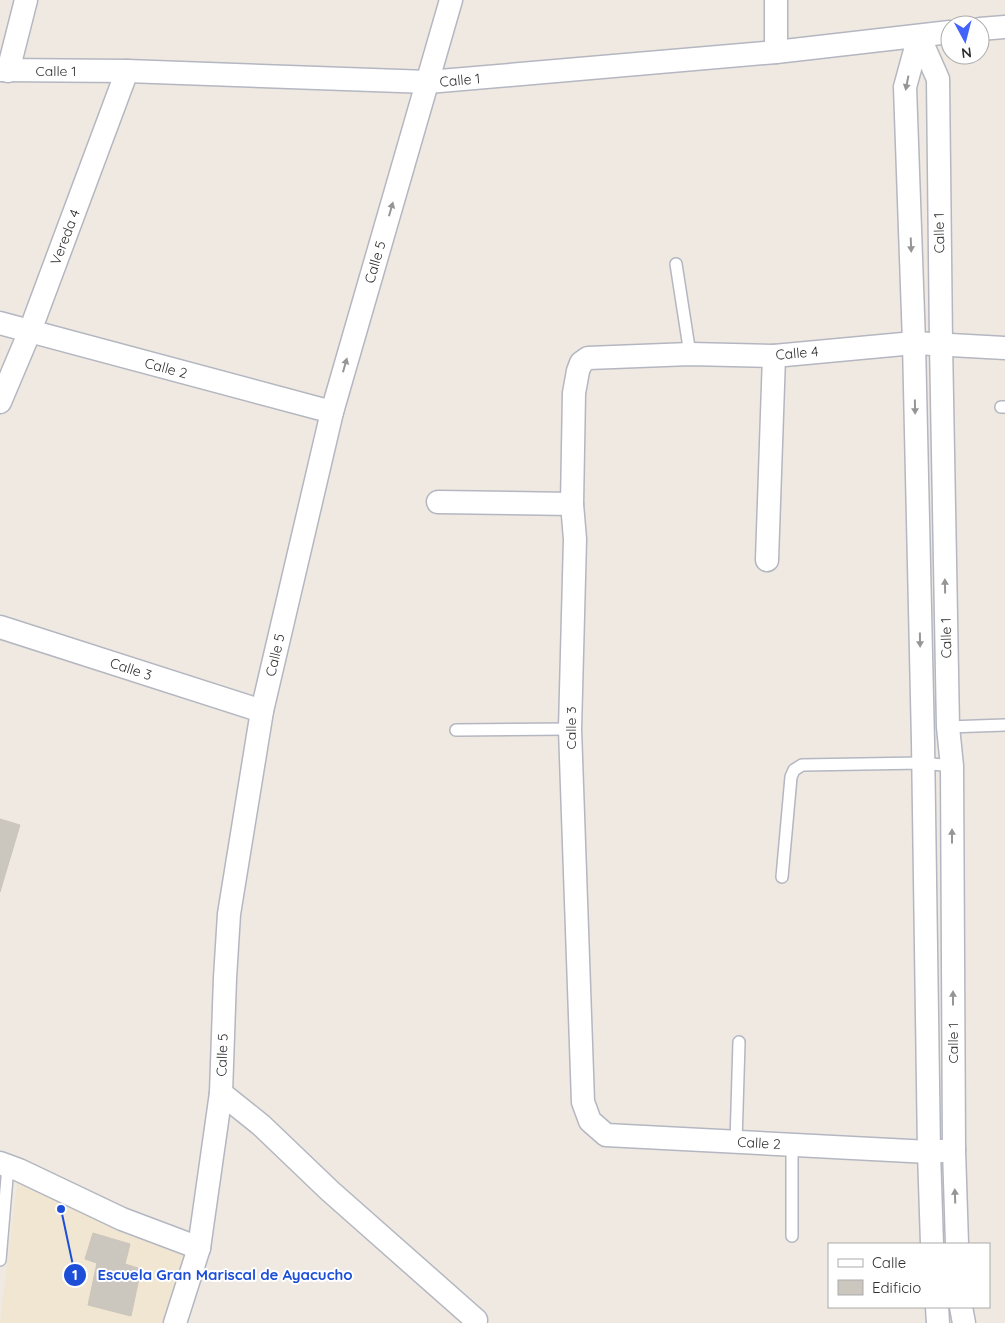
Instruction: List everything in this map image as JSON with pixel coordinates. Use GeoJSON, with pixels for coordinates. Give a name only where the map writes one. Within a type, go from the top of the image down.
{"type":"FeatureCollection","features":[{"type":"Feature","properties":{"kind":"street"},"geometry":{"type":"LineString","coordinates":[[4,71],[26,0]]}},
{"type":"Feature","properties":{"kind":"street","name":"Calle 5"},"geometry":{"type":"LineString","coordinates":[[175,1323],[199,1248],[221,1093],[224,978],[229,914],[262,711],[332,412],[451,0]]}},
{"type":"Feature","properties":{"kind":"street"},"geometry":{"type":"LineString","coordinates":[[776,0],[776,52]]}},
{"type":"Feature","properties":{"kind":"street"},"geometry":{"type":"LineString","coordinates":[[990,28],[1005,26]]}},
{"type":"Feature","properties":{"kind":"street","name":"Calle 1"},"geometry":{"type":"LineString","coordinates":[[4,71],[127,71],[428,82],[776,52],[940,33]]}},
{"type":"Feature","properties":{"kind":"street","name":"Calle 1"},"geometry":{"type":"LineString","coordinates":[[919,36],[905,87],[914,343],[932,1243]]}},
{"type":"Feature","properties":{"kind":"street","name":"Calle 1"},"geometry":{"type":"LineString","coordinates":[[919,36],[938,80],[948,727],[952,766],[954,1150],[957,1243]]}},
{"type":"Feature","properties":{"kind":"street","name":"Vereda 4"},"geometry":{"type":"LineString","coordinates":[[0,402],[30,331],[127,71]]}},
{"type":"Feature","properties":{"kind":"street","name":"Calle 2"},"geometry":{"type":"LineString","coordinates":[[0,324],[332,412]]}},
{"type":"Feature","properties":{"kind":"street","name":"Calle 4"},"geometry":{"type":"LineString","coordinates":[[588,358],[690,354],[774,356],[914,343],[1005,348]]}},
{"type":"Feature","properties":{"kind":"street"},"geometry":{"type":"LineString","coordinates":[[767,560],[774,356]]}},
{"type":"Feature","properties":{"kind":"street","name":"Calle 3"},"geometry":{"type":"LineString","coordinates":[[583,1102],[570,729],[575,539],[572,504],[574,393],[581,363],[588,358]]}},
{"type":"Feature","properties":{"kind":"street"},"geometry":{"type":"LineString","coordinates":[[438,502],[572,504]]}},
{"type":"Feature","properties":{"kind":"street","name":"Calle 3"},"geometry":{"type":"LineString","coordinates":[[0,627],[262,711]]}},
{"type":"Feature","properties":{"kind":"street"},"geometry":{"type":"LineString","coordinates":[[221,1093],[261,1125],[330,1191],[476,1320]]}},
{"type":"Feature","properties":{"kind":"street","name":"Calle 2"},"geometry":{"type":"LineString","coordinates":[[583,1102],[590,1121],[606,1135],[929,1152],[954,1150]]}},
{"type":"Feature","properties":{"kind":"street"},"geometry":{"type":"LineString","coordinates":[[4,1164],[122,1220],[199,1248]]}},
{"type":"Feature","properties":{"kind":"street"},"geometry":{"type":"LineString","coordinates":[[937,1308],[938,1323]]}},
{"type":"Feature","properties":{"kind":"street"},"geometry":{"type":"LineString","coordinates":[[961,1308],[964,1323]]}},
{"type":"Feature","properties":{"kind":"lane"},"geometry":{"type":"LineString","coordinates":[[676,264],[690,354]]}},
{"type":"Feature","properties":{"kind":"lane"},"geometry":{"type":"LineString","coordinates":[[948,727],[1005,725]]}},
{"type":"Feature","properties":{"kind":"lane"},"geometry":{"type":"LineString","coordinates":[[456,730],[570,729]]}},
{"type":"Feature","properties":{"kind":"lane"},"geometry":{"type":"LineString","coordinates":[[782,877],[791,777],[794,770],[802,765],[922,762],[952,766]]}},
{"type":"Feature","properties":{"kind":"lane"},"geometry":{"type":"LineString","coordinates":[[736,1142],[739,1042]]}},
{"type":"Feature","properties":{"kind":"lane"},"geometry":{"type":"LineString","coordinates":[[792,1145],[792,1236]]}},
{"type":"Feature","properties":{"kind":"lane"},"geometry":{"type":"LineString","coordinates":[[0,1260],[4,1164]]}},
{"type":"Feature","properties":{"kind":"shaded area"},"geometry":{"type":"Polygon","coordinates":[[[19,1170],[199,1248],[172,1323],[0,1323],[19,1170]]]}},
{"type":"Feature","properties":{"kind":"building"},"geometry":{"type":"Polygon","coordinates":[[[0,819],[20,825],[0,892],[0,819]]]}},
{"type":"Feature","properties":{"kind":"building"},"geometry":{"type":"Polygon","coordinates":[[[93,1233],[130,1244],[125,1264],[141,1269],[131,1316],[88,1305],[97,1263],[85,1259],[93,1233]]]}},
{"type":"Feature","properties":{"kind":"place","name":"Escuela Gran Mariscal de Ayacucho"},"geometry":{"type":"Point","coordinates":[61,1209]}}]}
